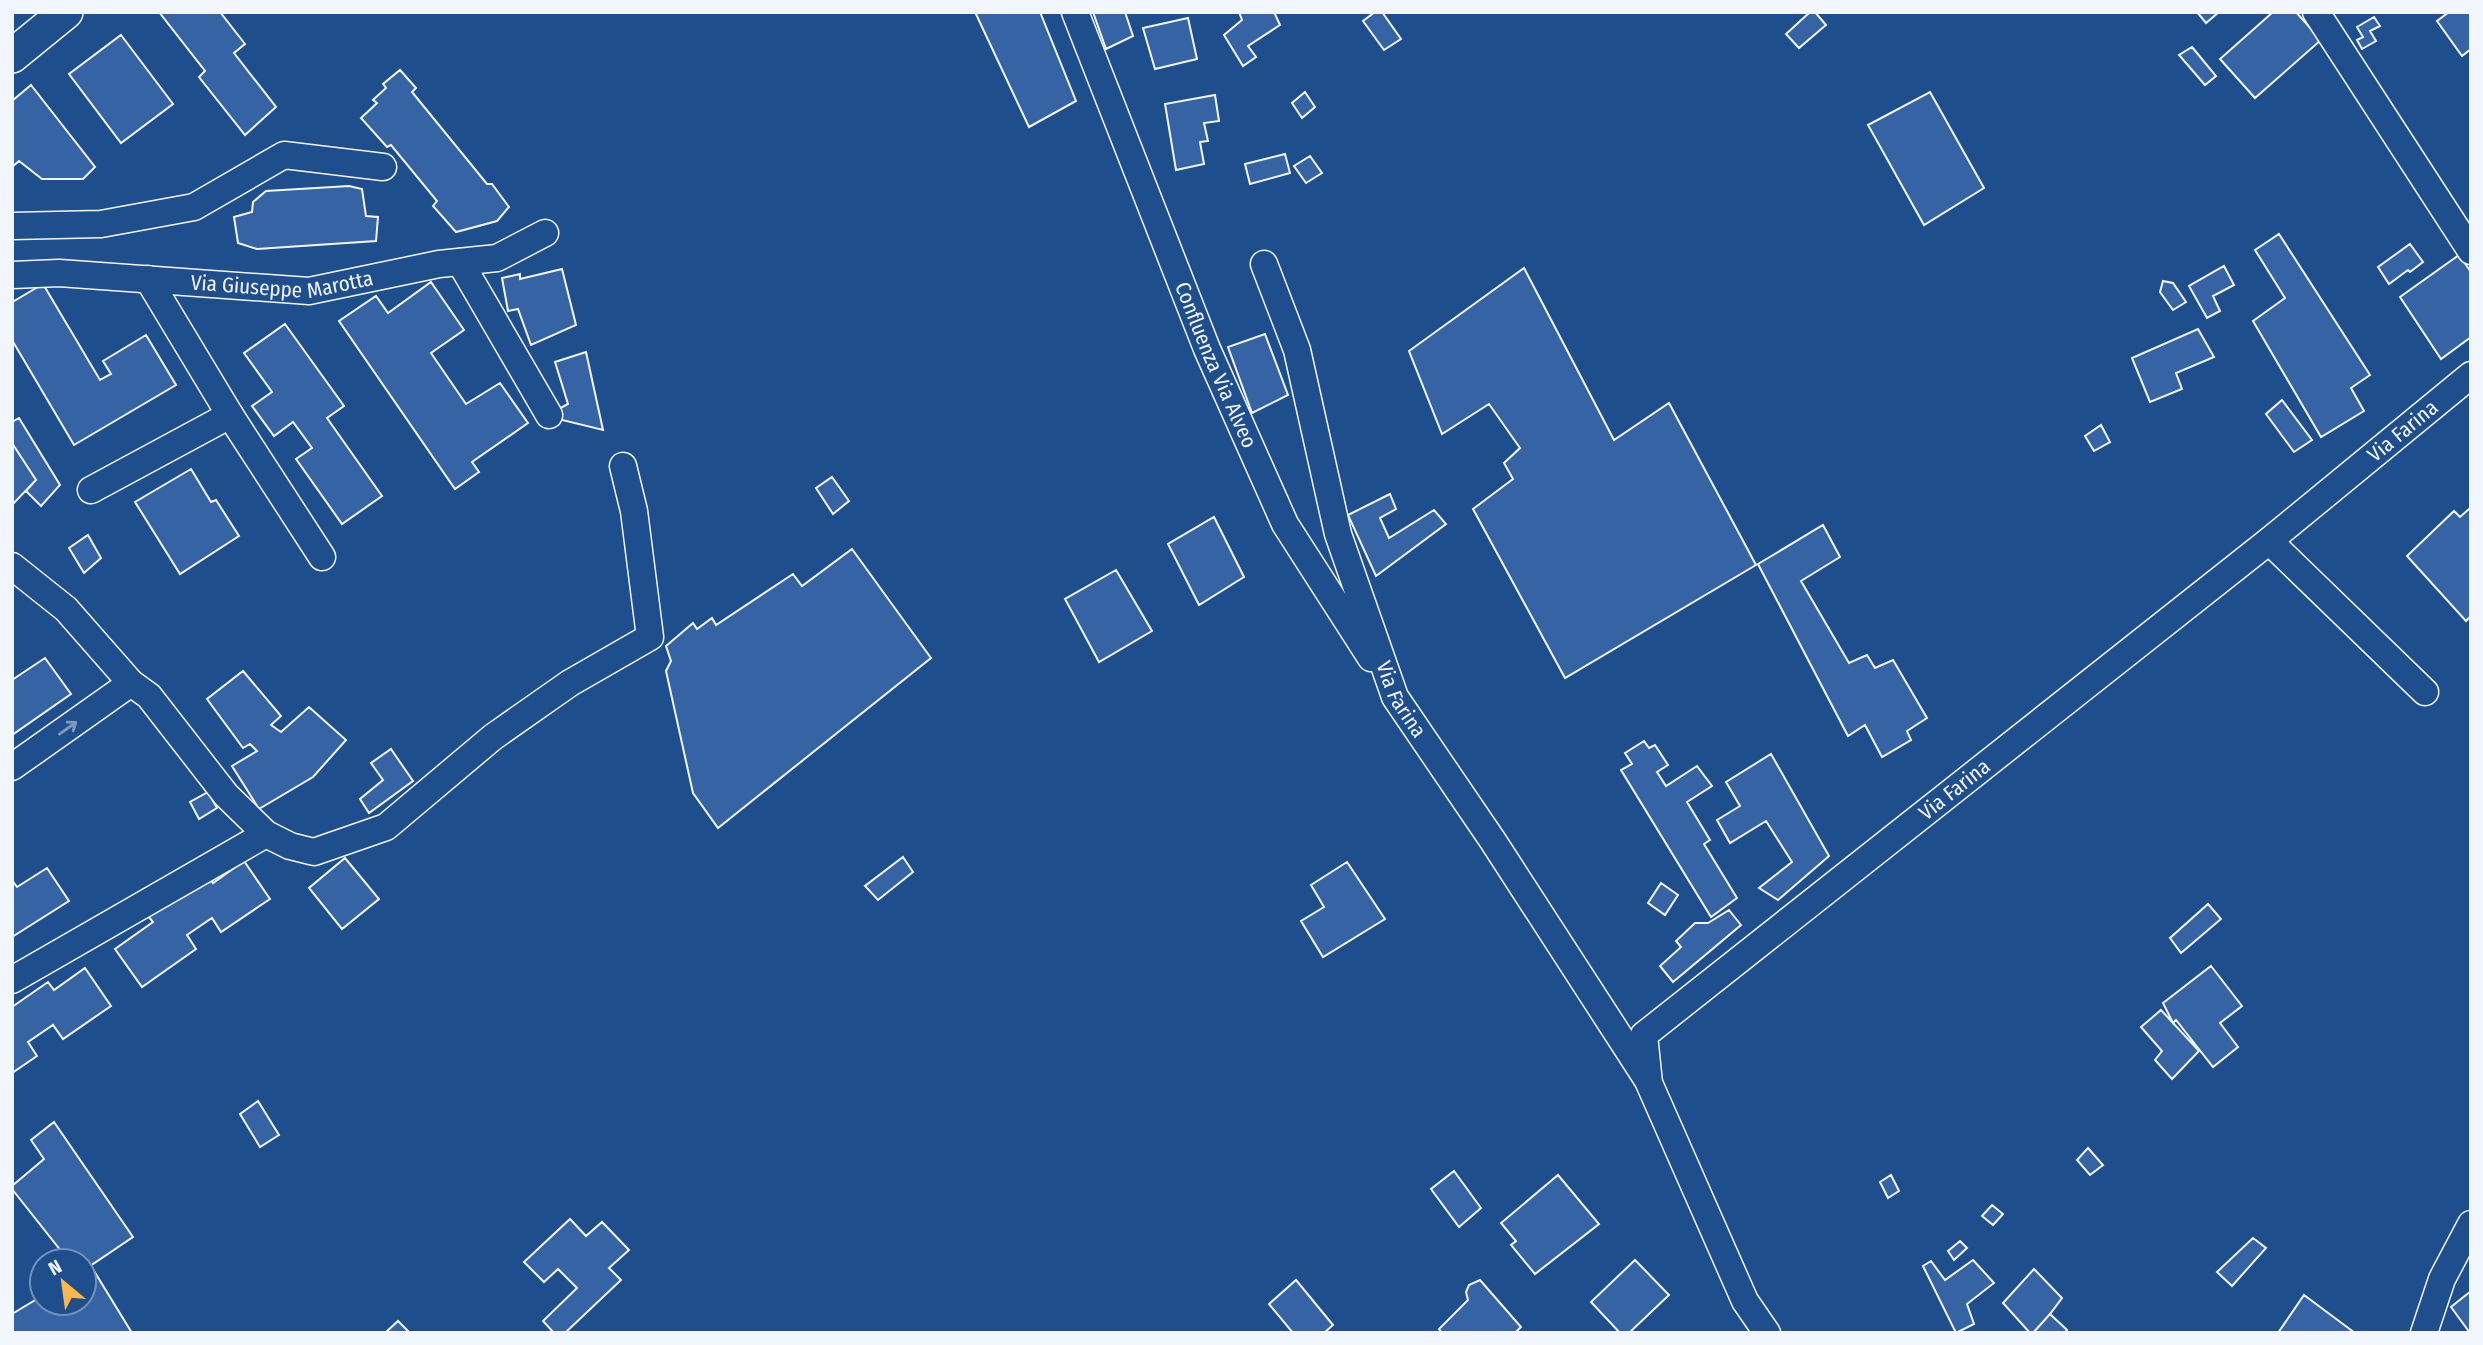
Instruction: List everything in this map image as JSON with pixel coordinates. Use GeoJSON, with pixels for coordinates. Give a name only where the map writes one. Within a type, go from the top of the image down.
{"type":"FeatureCollection","features":[{"type":"Feature","properties":{"kind":"street"},"geometry":{"type":"LineString","coordinates":[[12,56],[66,12]]}},
{"type":"Feature","properties":{"kind":"street","name":"Confluenza Via Alveo"},"geometry":{"type":"LineString","coordinates":[[1075,12],[1207,349],[1285,524],[1395,697]]}},
{"type":"Feature","properties":{"kind":"street"},"geometry":{"type":"LineString","coordinates":[[2316,12],[2471,251]]}},
{"type":"Feature","properties":{"kind":"street"},"geometry":{"type":"LineString","coordinates":[[12,226],[101,224],[194,207],[284,155],[383,167]]}},
{"type":"Feature","properties":{"kind":"street","name":"Via Giuseppe Marotta"},"geometry":{"type":"LineString","coordinates":[[12,275],[59,273],[309,291],[439,264],[498,258],[545,233]]}},
{"type":"Feature","properties":{"kind":"street"},"geometry":{"type":"LineString","coordinates":[[460,262],[549,415]]}},
{"type":"Feature","properties":{"kind":"street","name":"Via Farina"},"geometry":{"type":"LineString","coordinates":[[1264,264],[1297,351],[1338,534],[1395,697],[1501,852],[1649,1083],[1745,1301],[1767,1333]]}},
{"type":"Feature","properties":{"kind":"street"},"geometry":{"type":"LineString","coordinates":[[148,279],[230,415],[322,556]]}},
{"type":"Feature","properties":{"kind":"street","name":"Via Farina"},"geometry":{"type":"LineString","coordinates":[[1649,1083],[1644,1035],[2269,541],[2471,375]]}},
{"type":"Feature","properties":{"kind":"street"},"geometry":{"type":"LineString","coordinates":[[91,490],[230,415]]}},
{"type":"Feature","properties":{"kind":"street"},"geometry":{"type":"LineString","coordinates":[[12,566],[66,609],[131,683],[149,696],[226,795],[266,834],[290,846],[314,852],[386,827],[493,737],[570,683],[650,637],[634,511],[623,466]]}},
{"type":"Feature","properties":{"kind":"street"},"geometry":{"type":"LineString","coordinates":[[2269,541],[2425,692]]}},
{"type":"Feature","properties":{"kind":"street"},"geometry":{"type":"LineString","coordinates":[[12,767],[131,683]]}},
{"type":"Feature","properties":{"kind":"street"},"geometry":{"type":"LineString","coordinates":[[12,980],[266,834]]}},
{"type":"Feature","properties":{"kind":"street"},"geometry":{"type":"LineString","coordinates":[[2424,1333],[2442,1279],[2471,1224]]}},
{"type":"Feature","properties":{"kind":"building"},"geometry":{"type":"Polygon","coordinates":[[[159,12],[220,12],[245,44],[234,53],[276,107],[245,135],[199,77],[205,71],[159,12]]]}},
{"type":"Feature","properties":{"kind":"building"},"geometry":{"type":"Polygon","coordinates":[[[975,12],[1040,12],[1076,101],[1029,127],[975,12]]]}},
{"type":"Feature","properties":{"kind":"building"},"geometry":{"type":"Polygon","coordinates":[[[1093,12],[1125,12],[1133,36],[1106,49],[1093,12]]]}},
{"type":"Feature","properties":{"kind":"building"},"geometry":{"type":"Polygon","coordinates":[[[1239,12],[1274,12],[1280,25],[1248,46],[1256,57],[1243,66],[1224,35],[1242,20],[1239,12]]]}},
{"type":"Feature","properties":{"kind":"building"},"geometry":{"type":"Polygon","coordinates":[[[1375,12],[1382,12],[1401,39],[1384,50],[1363,21],[1375,12]]]}},
{"type":"Feature","properties":{"kind":"building"},"geometry":{"type":"Polygon","coordinates":[[[1810,12],[1815,12],[1826,25],[1799,48],[1786,34],[1810,12]]]}},
{"type":"Feature","properties":{"kind":"building"},"geometry":{"type":"Polygon","coordinates":[[[2197,12],[2219,12],[2206,23],[2197,12]]]}},
{"type":"Feature","properties":{"kind":"building"},"geometry":{"type":"Polygon","coordinates":[[[2273,12],[2296,12],[2321,40],[2255,98],[2220,59],[2273,12]]]}},
{"type":"Feature","properties":{"kind":"building"},"geometry":{"type":"Polygon","coordinates":[[[2449,12],[2471,12],[2471,49],[2462,56],[2437,21],[2449,12]]]}},
{"type":"Feature","properties":{"kind":"building"},"geometry":{"type":"Polygon","coordinates":[[[2374,17],[2380,26],[2370,31],[2376,41],[2362,49],[2357,40],[2363,37],[2357,27],[2374,17]]]}},
{"type":"Feature","properties":{"kind":"building"},"geometry":{"type":"Polygon","coordinates":[[[1188,18],[1197,59],[1155,69],[1143,28],[1188,18]]]}},
{"type":"Feature","properties":{"kind":"building"},"geometry":{"type":"Polygon","coordinates":[[[121,35],[173,104],[121,143],[69,74],[121,35]]]}},
{"type":"Feature","properties":{"kind":"building"},"geometry":{"type":"Polygon","coordinates":[[[2192,47],[2216,76],[2205,85],[2179,55],[2192,47]]]}},
{"type":"Feature","properties":{"kind":"building"},"geometry":{"type":"Polygon","coordinates":[[[400,70],[416,88],[412,92],[509,207],[497,221],[456,232],[433,206],[437,201],[391,145],[387,147],[361,118],[377,103],[373,100],[386,88],[383,84],[400,70]]]}},
{"type":"Feature","properties":{"kind":"building"},"geometry":{"type":"Polygon","coordinates":[[[31,85],[95,167],[83,179],[42,179],[19,161],[12,167],[12,101],[31,85]]]}},
{"type":"Feature","properties":{"kind":"building"},"geometry":{"type":"Polygon","coordinates":[[[1305,92],[1315,107],[1302,118],[1292,103],[1305,92]]]}},
{"type":"Feature","properties":{"kind":"building"},"geometry":{"type":"Polygon","coordinates":[[[1930,92],[1984,188],[1924,225],[1868,125],[1930,92]]]}},
{"type":"Feature","properties":{"kind":"building"},"geometry":{"type":"Polygon","coordinates":[[[1215,95],[1219,121],[1204,123],[1208,141],[1200,142],[1204,164],[1176,170],[1165,104],[1215,95]]]}},
{"type":"Feature","properties":{"kind":"building"},"geometry":{"type":"Polygon","coordinates":[[[1285,154],[1290,173],[1250,184],[1245,164],[1285,154]]]}},
{"type":"Feature","properties":{"kind":"building"},"geometry":{"type":"Polygon","coordinates":[[[1310,156],[1322,173],[1306,183],[1294,166],[1310,156]]]}},
{"type":"Feature","properties":{"kind":"building"},"geometry":{"type":"Polygon","coordinates":[[[349,186],[362,189],[366,216],[378,217],[376,241],[257,249],[238,243],[234,217],[252,212],[253,202],[266,191],[349,186]]]}},
{"type":"Feature","properties":{"kind":"building"},"geometry":{"type":"Polygon","coordinates":[[[2279,234],[2370,375],[2351,388],[2364,411],[2321,437],[2253,321],[2285,298],[2255,250],[2279,234]]]}},
{"type":"Feature","properties":{"kind":"building"},"geometry":{"type":"Polygon","coordinates":[[[2410,244],[2423,262],[2389,284],[2378,267],[2410,244]]]}},
{"type":"Feature","properties":{"kind":"building"},"geometry":{"type":"Polygon","coordinates":[[[2459,255],[2471,272],[2471,337],[2441,359],[2400,297],[2459,255]]]}},
{"type":"Feature","properties":{"kind":"building"},"geometry":{"type":"Polygon","coordinates":[[[2224,266],[2234,285],[2213,296],[2220,311],[2207,318],[2189,286],[2224,266]]]}},
{"type":"Feature","properties":{"kind":"building"},"geometry":{"type":"Polygon","coordinates":[[[1524,268],[1614,440],[1669,403],[1756,565],[1565,678],[1473,509],[1513,479],[1504,463],[1520,448],[1489,404],[1442,434],[1409,351],[1524,268]]]}},
{"type":"Feature","properties":{"kind":"building"},"geometry":{"type":"Polygon","coordinates":[[[562,269],[576,325],[531,345],[518,309],[508,311],[502,278],[520,274],[520,279],[562,269]]]}},
{"type":"Feature","properties":{"kind":"building"},"geometry":{"type":"Polygon","coordinates":[[[2163,281],[2173,283],[2186,302],[2173,310],[2160,292],[2163,281]]]}},
{"type":"Feature","properties":{"kind":"building"},"geometry":{"type":"Polygon","coordinates":[[[431,282],[464,330],[431,353],[466,404],[500,383],[528,423],[472,462],[479,472],[455,489],[339,321],[376,296],[388,313],[431,282]]]}},
{"type":"Feature","properties":{"kind":"building"},"geometry":{"type":"Polygon","coordinates":[[[43,284],[100,380],[111,374],[103,361],[146,335],[176,385],[74,445],[12,340],[12,299],[14,301],[43,284]]]}},
{"type":"Feature","properties":{"kind":"building"},"geometry":{"type":"Polygon","coordinates":[[[285,324],[344,406],[327,418],[382,496],[342,524],[296,459],[312,448],[293,422],[274,436],[252,406],[272,392],[244,353],[285,324]]]}},
{"type":"Feature","properties":{"kind":"building"},"geometry":{"type":"Polygon","coordinates":[[[2198,329],[2214,357],[2176,373],[2182,389],[2150,402],[2132,358],[2198,329]]]}},
{"type":"Feature","properties":{"kind":"building"},"geometry":{"type":"Polygon","coordinates":[[[1265,334],[1288,395],[1252,413],[1228,347],[1265,334]]]}},
{"type":"Feature","properties":{"kind":"building"},"geometry":{"type":"Polygon","coordinates":[[[586,352],[603,430],[562,420],[557,410],[568,404],[555,362],[586,352]]]}},
{"type":"Feature","properties":{"kind":"building"},"geometry":{"type":"Polygon","coordinates":[[[2282,400],[2312,440],[2294,452],[2266,414],[2282,400]]]}},
{"type":"Feature","properties":{"kind":"building"},"geometry":{"type":"Polygon","coordinates":[[[19,418],[60,485],[41,506],[26,491],[36,480],[12,443],[12,422],[19,418]]]}},
{"type":"Feature","properties":{"kind":"building"},"geometry":{"type":"Polygon","coordinates":[[[2101,425],[2110,442],[2094,451],[2085,436],[2101,425]]]}},
{"type":"Feature","properties":{"kind":"building"},"geometry":{"type":"Polygon","coordinates":[[[12,443],[36,480],[12,505],[12,443]]]}},
{"type":"Feature","properties":{"kind":"building"},"geometry":{"type":"Polygon","coordinates":[[[191,469],[211,502],[216,500],[239,536],[180,574],[135,502],[191,469]]]}},
{"type":"Feature","properties":{"kind":"building"},"geometry":{"type":"Polygon","coordinates":[[[832,477],[849,501],[833,514],[816,488],[832,477]]]}},
{"type":"Feature","properties":{"kind":"building"},"geometry":{"type":"Polygon","coordinates":[[[1390,494],[1396,509],[1380,518],[1389,538],[1434,510],[1446,524],[1376,576],[1348,515],[1390,494]]]}},
{"type":"Feature","properties":{"kind":"building"},"geometry":{"type":"Polygon","coordinates":[[[2469,509],[2471,616],[2466,621],[2407,556],[2454,511],[2460,517],[2469,509]]]}},
{"type":"Feature","properties":{"kind":"building"},"geometry":{"type":"Polygon","coordinates":[[[1214,517],[1244,577],[1199,605],[1168,544],[1214,517]]]}},
{"type":"Feature","properties":{"kind":"building"},"geometry":{"type":"Polygon","coordinates":[[[1823,525],[1840,557],[1801,581],[1849,663],[1867,655],[1875,668],[1893,660],[1927,718],[1907,731],[1911,740],[1882,757],[1865,725],[1848,736],[1758,564],[1823,525]]]}},
{"type":"Feature","properties":{"kind":"building"},"geometry":{"type":"Polygon","coordinates":[[[88,535],[101,558],[84,573],[69,548],[88,535]]]}},
{"type":"Feature","properties":{"kind":"building"},"geometry":{"type":"Polygon","coordinates":[[[852,549],[931,658],[718,828],[693,793],[666,671],[671,661],[666,646],[693,623],[697,629],[712,618],[716,625],[793,574],[802,586],[852,549]]]}},
{"type":"Feature","properties":{"kind":"building"},"geometry":{"type":"Polygon","coordinates":[[[1116,570],[1152,631],[1099,662],[1065,599],[1116,570]]]}},
{"type":"Feature","properties":{"kind":"building"},"geometry":{"type":"Polygon","coordinates":[[[45,658],[71,694],[12,735],[12,680],[45,658]]]}},
{"type":"Feature","properties":{"kind":"building"},"geometry":{"type":"Polygon","coordinates":[[[243,671],[281,716],[271,725],[281,732],[309,707],[346,740],[313,777],[259,809],[232,766],[257,751],[250,744],[243,748],[207,699],[243,671]]]}},
{"type":"Feature","properties":{"kind":"building"},"geometry":{"type":"Polygon","coordinates":[[[1644,741],[1649,748],[1655,745],[1668,765],[1657,772],[1666,786],[1697,766],[1712,786],[1687,802],[1710,840],[1704,844],[1737,898],[1711,917],[1621,770],[1632,764],[1625,753],[1644,741]]]}},
{"type":"Feature","properties":{"kind":"building"},"geometry":{"type":"Polygon","coordinates":[[[391,749],[413,781],[369,813],[360,799],[383,780],[371,763],[391,749]]]}},
{"type":"Feature","properties":{"kind":"building"},"geometry":{"type":"Polygon","coordinates":[[[1771,754],[1829,856],[1778,900],[1759,888],[1792,862],[1766,821],[1730,843],[1717,820],[1740,806],[1726,782],[1771,754]]]}},
{"type":"Feature","properties":{"kind":"building"},"geometry":{"type":"Polygon","coordinates":[[[208,792],[217,808],[199,819],[190,802],[208,792]]]}},
{"type":"Feature","properties":{"kind":"building"},"geometry":{"type":"Polygon","coordinates":[[[903,857],[913,872],[878,900],[865,886],[903,857]]]}},
{"type":"Feature","properties":{"kind":"building"},"geometry":{"type":"Polygon","coordinates":[[[345,858],[379,899],[342,929],[309,888],[345,858]]]}},
{"type":"Feature","properties":{"kind":"building"},"geometry":{"type":"Polygon","coordinates":[[[244,861],[270,899],[221,932],[212,918],[187,935],[196,949],[142,987],[115,949],[153,922],[148,916],[207,875],[213,883],[244,861]]]}},
{"type":"Feature","properties":{"kind":"building"},"geometry":{"type":"Polygon","coordinates":[[[1347,862],[1385,919],[1323,957],[1301,921],[1324,907],[1311,885],[1347,862]]]}},
{"type":"Feature","properties":{"kind":"building"},"geometry":{"type":"Polygon","coordinates":[[[47,868],[69,901],[12,937],[12,880],[17,887],[47,868]]]}},
{"type":"Feature","properties":{"kind":"building"},"geometry":{"type":"Polygon","coordinates":[[[1661,883],[1678,895],[1665,915],[1648,903],[1661,883]]]}},
{"type":"Feature","properties":{"kind":"building"},"geometry":{"type":"Polygon","coordinates":[[[2208,904],[2221,919],[2181,953],[2170,938],[2208,904]]]}},
{"type":"Feature","properties":{"kind":"building"},"geometry":{"type":"Polygon","coordinates":[[[1729,910],[1741,925],[1673,982],[1660,966],[1681,947],[1676,941],[1695,923],[1708,923],[1729,910]]]}},
{"type":"Feature","properties":{"kind":"building"},"geometry":{"type":"Polygon","coordinates":[[[2211,966],[2242,1006],[2220,1023],[2238,1047],[2213,1067],[2176,1020],[2173,1023],[2163,1003],[2211,966]]]}},
{"type":"Feature","properties":{"kind":"building"},"geometry":{"type":"Polygon","coordinates":[[[85,968],[111,1006],[63,1039],[53,1025],[28,1042],[37,1056],[12,1073],[12,1007],[48,982],[54,990],[85,968]]]}},
{"type":"Feature","properties":{"kind":"building"},"geometry":{"type":"Polygon","coordinates":[[[2161,1010],[2199,1051],[2172,1079],[2155,1060],[2162,1051],[2141,1027],[2161,1010]]]}},
{"type":"Feature","properties":{"kind":"building"},"geometry":{"type":"Polygon","coordinates":[[[258,1101],[279,1135],[260,1147],[240,1114],[258,1101]]]}},
{"type":"Feature","properties":{"kind":"building"},"geometry":{"type":"Polygon","coordinates":[[[54,1122],[133,1237],[98,1261],[98,1247],[58,1247],[12,1189],[12,1186],[44,1159],[31,1140],[54,1122]]]}},
{"type":"Feature","properties":{"kind":"building"},"geometry":{"type":"Polygon","coordinates":[[[2088,1148],[2103,1165],[2090,1175],[2077,1160],[2088,1148]]]}},
{"type":"Feature","properties":{"kind":"building"},"geometry":{"type":"Polygon","coordinates":[[[1454,1171],[1481,1208],[1459,1227],[1431,1189],[1454,1171]]]}},
{"type":"Feature","properties":{"kind":"building"},"geometry":{"type":"Polygon","coordinates":[[[1558,1175],[1599,1224],[1535,1274],[1511,1245],[1516,1241],[1501,1223],[1558,1175]]]}},
{"type":"Feature","properties":{"kind":"building"},"geometry":{"type":"Polygon","coordinates":[[[1891,1175],[1899,1191],[1888,1198],[1880,1182],[1891,1175]]]}},
{"type":"Feature","properties":{"kind":"building"},"geometry":{"type":"Polygon","coordinates":[[[1992,1205],[2003,1214],[1993,1225],[1982,1216],[1992,1205]]]}},
{"type":"Feature","properties":{"kind":"building"},"geometry":{"type":"Polygon","coordinates":[[[570,1219],[586,1236],[602,1222],[629,1250],[609,1268],[621,1280],[565,1333],[554,1333],[543,1321],[577,1288],[558,1269],[544,1282],[524,1262],[570,1219]]]}},
{"type":"Feature","properties":{"kind":"building"},"geometry":{"type":"Polygon","coordinates":[[[2253,1238],[2266,1248],[2232,1286],[2217,1272],[2253,1238]]]}},
{"type":"Feature","properties":{"kind":"building"},"geometry":{"type":"Polygon","coordinates":[[[1960,1241],[1967,1248],[1954,1260],[1948,1251],[1960,1241]]]}},
{"type":"Feature","properties":{"kind":"building"},"geometry":{"type":"Polygon","coordinates":[[[1635,1260],[1669,1295],[1629,1333],[1620,1333],[1591,1302],[1635,1260]]]}},
{"type":"Feature","properties":{"kind":"building"},"geometry":{"type":"Polygon","coordinates":[[[1973,1260],[1994,1283],[1967,1304],[1974,1324],[1956,1333],[1923,1266],[1931,1261],[1945,1280],[1973,1260]]]}},
{"type":"Feature","properties":{"kind":"building"},"geometry":{"type":"Polygon","coordinates":[[[2034,1269],[2062,1298],[2033,1333],[2030,1333],[2003,1303],[2034,1269]]]}},
{"type":"Feature","properties":{"kind":"building"},"geometry":{"type":"Polygon","coordinates":[[[98,1277],[132,1333],[12,1333],[12,1314],[28,1304],[28,1317],[98,1317],[98,1277]]]}},
{"type":"Feature","properties":{"kind":"building"},"geometry":{"type":"Polygon","coordinates":[[[1296,1280],[1333,1325],[1324,1333],[1293,1333],[1269,1304],[1296,1280]]]}},
{"type":"Feature","properties":{"kind":"building"},"geometry":{"type":"Polygon","coordinates":[[[1480,1280],[1521,1327],[1515,1333],[1442,1333],[1439,1329],[1468,1300],[1466,1292],[1469,1285],[1480,1280]]]}},
{"type":"Feature","properties":{"kind":"building"},"geometry":{"type":"Polygon","coordinates":[[[2471,1291],[2471,1333],[2470,1333],[2451,1307],[2471,1291]]]}},
{"type":"Feature","properties":{"kind":"building"},"geometry":{"type":"Polygon","coordinates":[[[2304,1295],[2355,1333],[2278,1333],[2304,1295]]]}},
{"type":"Feature","properties":{"kind":"building"},"geometry":{"type":"Polygon","coordinates":[[[2050,1314],[2067,1330],[2065,1333],[2033,1333],[2050,1314]]]}},
{"type":"Feature","properties":{"kind":"building"},"geometry":{"type":"Polygon","coordinates":[[[398,1321],[407,1333],[385,1333],[398,1321]]]}}]}
